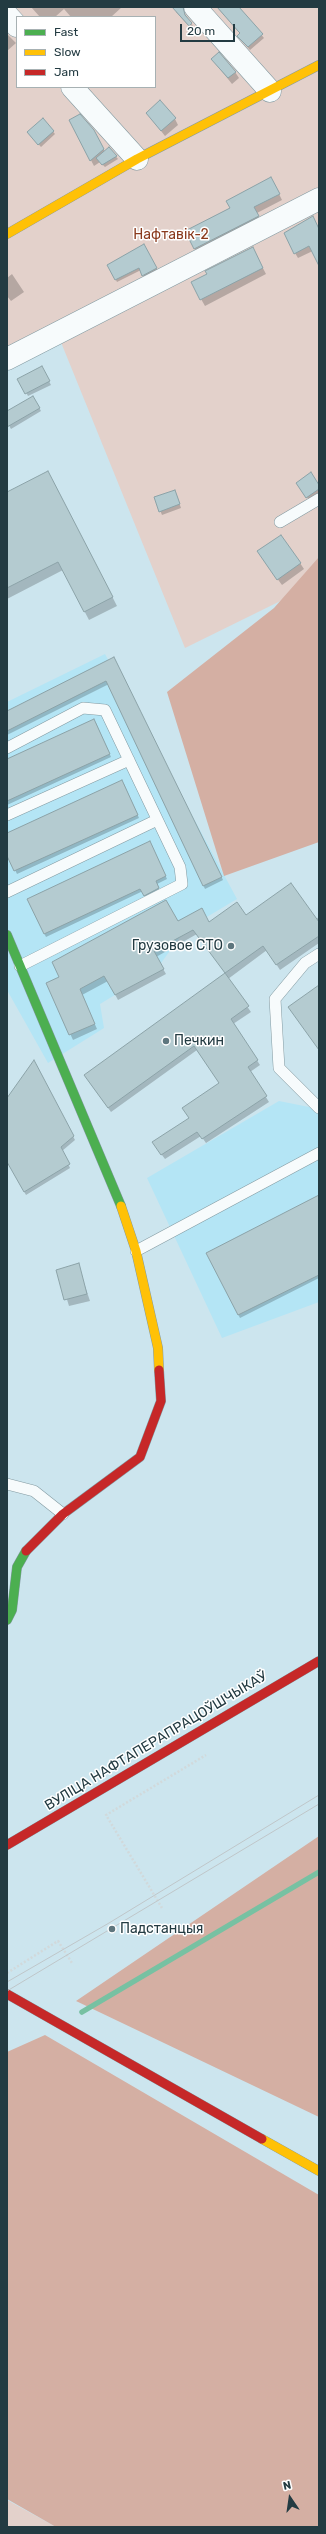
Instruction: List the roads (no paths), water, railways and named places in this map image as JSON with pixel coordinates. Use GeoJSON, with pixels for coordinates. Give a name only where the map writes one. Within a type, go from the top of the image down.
{"type":"FeatureCollection","features":[{"type":"Feature","properties":{"kind":"street"},"geometry":{"type":"LineString","coordinates":[[195,7],[270,91]]}},
{"type":"Feature","properties":{"kind":"street"},"geometry":{"type":"LineString","coordinates":[[7,15],[16,25]]}},
{"type":"Feature","properties":{"kind":"street"},"geometry":{"type":"LineString","coordinates":[[7,234],[137,159],[319,65]]}},
{"type":"Feature","properties":{"kind":"street"},"geometry":{"type":"LineString","coordinates":[[73,88],[137,159]]}},
{"type":"Feature","properties":{"kind":"street"},"geometry":{"type":"LineString","coordinates":[[7,359],[319,199]]}},
{"type":"Feature","properties":{"kind":"street"},"geometry":{"type":"LineString","coordinates":[[7,935],[118,1196],[136,1252],[158,1348],[161,1401],[140,1457],[63,1514],[29,1546],[17,1567],[12,1610],[7,1620]]}},
{"type":"Feature","properties":{"kind":"street","name":"ВУЛІЦА НАФТАПЕРАПРАЦОЎШЧЫКАЎ"},"geometry":{"type":"LineString","coordinates":[[7,1845],[319,1661]]}},
{"type":"Feature","properties":{"kind":"street"},"geometry":{"type":"LineString","coordinates":[[7,1994],[319,2171]]}},
{"type":"Feature","properties":{"kind":"lane"},"geometry":{"type":"LineString","coordinates":[[280,522],[319,499]]}},
{"type":"Feature","properties":{"kind":"lane"},"geometry":{"type":"LineString","coordinates":[[7,748],[83,708],[105,710],[180,867],[182,884],[20,966]]}},
{"type":"Feature","properties":{"kind":"lane"},"geometry":{"type":"LineString","coordinates":[[7,815],[129,760]]}},
{"type":"Feature","properties":{"kind":"lane"},"geometry":{"type":"LineString","coordinates":[[7,892],[157,820]]}},
{"type":"Feature","properties":{"kind":"lane"},"geometry":{"type":"LineString","coordinates":[[319,954],[305,963],[275,999],[279,1068],[319,1108]]}},
{"type":"Feature","properties":{"kind":"lane"},"geometry":{"type":"LineString","coordinates":[[136,1252],[319,1154]]}},
{"type":"Feature","properties":{"kind":"lane"},"geometry":{"type":"LineString","coordinates":[[7,1484],[34,1491],[63,1514]]}},
{"type":"Feature","properties":{"kind":"waterway"},"geometry":{"type":"LineString","coordinates":[[82,2012],[319,1872]]}},
{"type":"Feature","properties":{"kind":"tram line"},"geometry":{"type":"LineString","coordinates":[[7,1982],[109,1923],[319,1795]]}},
{"type":"Feature","properties":{"kind":"tram line"},"geometry":{"type":"LineString","coordinates":[[7,1991],[319,1804]]}},
{"type":"Feature","properties":{"kind":"place","name":"Грузовое СТО"},"geometry":{"type":"Point","coordinates":[231,946]}},
{"type":"Feature","properties":{"kind":"place","name":"Печкин"},"geometry":{"type":"Point","coordinates":[166,1041]}},
{"type":"Feature","properties":{"kind":"place","name":"Падстанцыя"},"geometry":{"type":"Point","coordinates":[112,1929]}},
{"type":"Feature","properties":{"kind":"park label","name":"Нафтавік-2"},"geometry":{"type":"Point","coordinates":[171,235]}}]}
